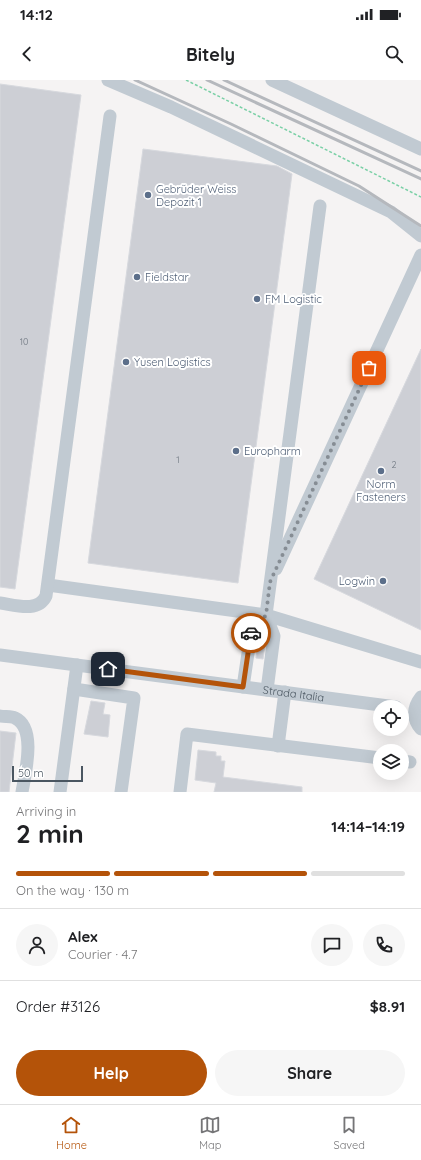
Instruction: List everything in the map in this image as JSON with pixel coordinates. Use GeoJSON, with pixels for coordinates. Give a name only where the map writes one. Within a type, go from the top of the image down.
{"type":"FeatureCollection","features":[{"type":"Feature","properties":{"kind":"street"},"geometry":{"type":"LineString","coordinates":[[108,80],[171,107],[391,212],[421,236]]}},
{"type":"Feature","properties":{"kind":"street"},"geometry":{"type":"LineString","coordinates":[[272,80],[421,149]]}},
{"type":"Feature","properties":{"kind":"street"},"geometry":{"type":"LineString","coordinates":[[0,603],[28,606],[40,604],[46,596],[110,116]]}},
{"type":"Feature","properties":{"kind":"street"},"geometry":{"type":"LineString","coordinates":[[266,690],[274,636],[266,615],[320,206]]}},
{"type":"Feature","properties":{"kind":"street"},"geometry":{"type":"LineString","coordinates":[[270,582],[421,255]]}},
{"type":"Feature","properties":{"kind":"street"},"geometry":{"type":"LineString","coordinates":[[48,585],[266,615],[421,662]]}},
{"type":"Feature","properties":{"kind":"street"},"geometry":{"type":"LineString","coordinates":[[243,687],[251,633],[266,615]]}},
{"type":"Feature","properties":{"kind":"street","name":"Strada Italia"},"geometry":{"type":"LineString","coordinates":[[0,655],[373,704]]}},
{"type":"Feature","properties":{"kind":"street"},"geometry":{"type":"LineString","coordinates":[[60,792],[77,665]]}},
{"type":"Feature","properties":{"kind":"street"},"geometry":{"type":"LineString","coordinates":[[74,689],[134,698],[121,792]]}},
{"type":"Feature","properties":{"kind":"street"},"geometry":{"type":"LineString","coordinates":[[278,746],[285,692]]}},
{"type":"Feature","properties":{"kind":"street"},"geometry":{"type":"LineString","coordinates":[[409,708],[421,697]]}},
{"type":"Feature","properties":{"kind":"street"},"geometry":{"type":"LineString","coordinates":[[409,711],[421,729]]}},
{"type":"Feature","properties":{"kind":"street"},"geometry":{"type":"LineString","coordinates":[[0,716],[15,718],[24,726],[27,733],[28,747],[22,792]]}},
{"type":"Feature","properties":{"kind":"street"},"geometry":{"type":"LineString","coordinates":[[180,792],[187,734],[373,757]]}},
{"type":"Feature","properties":{"kind":"path"},"geometry":{"type":"LineString","coordinates":[[186,80],[421,197]]}},
{"type":"Feature","properties":{"kind":"building"},"geometry":{"type":"Polygon","coordinates":[[[0,84],[81,95],[15,589],[0,587],[0,84]]]}},
{"type":"Feature","properties":{"kind":"building"},"geometry":{"type":"Polygon","coordinates":[[[143,149],[277,166],[292,174],[238,583],[88,563],[143,149]]]}},
{"type":"Feature","properties":{"kind":"building"},"geometry":{"type":"Polygon","coordinates":[[[421,349],[421,630],[314,579],[421,349]]]}},
{"type":"Feature","properties":{"kind":"building"},"geometry":{"type":"Polygon","coordinates":[[[258,644],[265,645],[263,659],[256,658],[258,644]]]}},
{"type":"Feature","properties":{"kind":"building"},"geometry":{"type":"Polygon","coordinates":[[[91,701],[105,703],[103,714],[110,715],[108,737],[84,734],[91,701]]]}},
{"type":"Feature","properties":{"kind":"building"},"geometry":{"type":"Polygon","coordinates":[[[0,731],[16,733],[9,792],[0,792],[0,731]]]}},
{"type":"Feature","properties":{"kind":"building"},"geometry":{"type":"Polygon","coordinates":[[[198,750],[216,752],[216,756],[221,756],[221,761],[225,761],[223,777],[302,787],[302,792],[214,792],[216,783],[195,780],[198,750]]]}},
{"type":"Feature","properties":{"kind":"railway"},"geometry":{"type":"LineString","coordinates":[[135,80],[231,124],[359,186],[421,226]]}},
{"type":"Feature","properties":{"kind":"railway"},"geometry":{"type":"LineString","coordinates":[[207,80],[421,179]]}},
{"type":"Feature","properties":{"kind":"railway"},"geometry":{"type":"LineString","coordinates":[[224,80],[421,171]]}},
{"type":"Feature","properties":{"kind":"way so far"},"geometry":{"type":"LineString","coordinates":[[251,633],[266,615],[270,582],[369,368]]}},
{"type":"Feature","properties":{"kind":"place","name":"Gebrüder Weiss Depozit 1"},"geometry":{"type":"Point","coordinates":[148,195]}},
{"type":"Feature","properties":{"kind":"place","name":"Fieldstar"},"geometry":{"type":"Point","coordinates":[137,277]}},
{"type":"Feature","properties":{"kind":"place","name":"FM Logistic"},"geometry":{"type":"Point","coordinates":[257,299]}},
{"type":"Feature","properties":{"kind":"place","name":"Yusen Logistics"},"geometry":{"type":"Point","coordinates":[126,362]}},
{"type":"Feature","properties":{"kind":"place","name":"Europharm"},"geometry":{"type":"Point","coordinates":[236,451]}},
{"type":"Feature","properties":{"kind":"place","name":"Norm Fasteners"},"geometry":{"type":"Point","coordinates":[381,471]}},
{"type":"Feature","properties":{"kind":"place","name":"Logwin"},"geometry":{"type":"Point","coordinates":[383,581]}},
{"type":"Feature","properties":{"kind":"route"},"geometry":{"type":"LineString","coordinates":[[108,669],[243,687],[251,633]]}}]}
